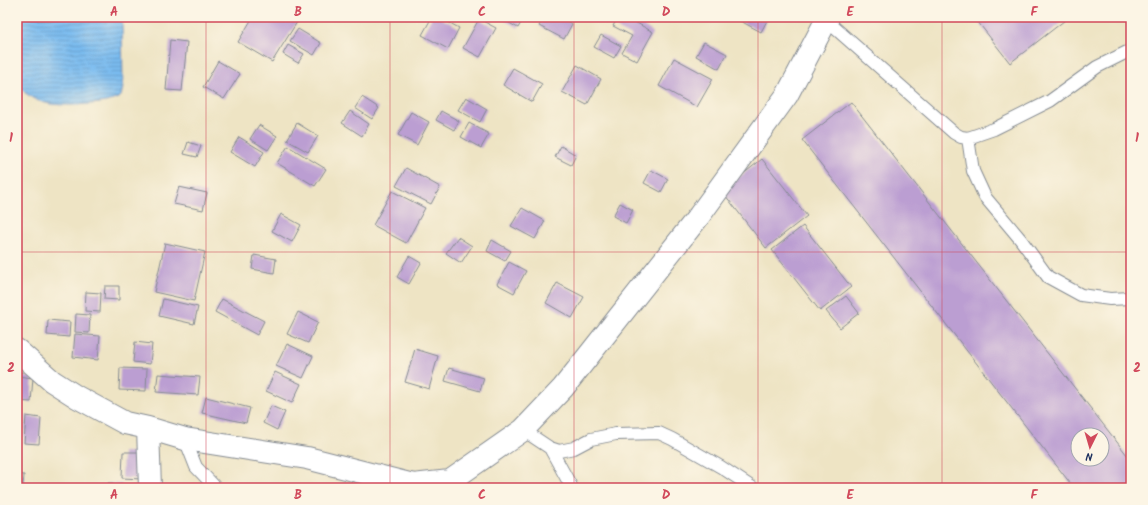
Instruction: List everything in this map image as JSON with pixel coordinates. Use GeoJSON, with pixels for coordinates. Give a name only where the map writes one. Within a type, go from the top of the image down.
{"type":"FeatureCollection","features":[{"type":"Feature","properties":{"kind":"street"},"geometry":{"type":"LineString","coordinates":[[17,350],[52,381],[77,397],[125,423],[185,438],[307,458],[413,485],[450,481],[523,430],[563,388],[699,216],[787,95],[827,19]]}},
{"type":"Feature","properties":{"kind":"street"},"geometry":{"type":"LineString","coordinates":[[148,428],[150,488]]}},
{"type":"Feature","properties":{"kind":"lane"},"geometry":{"type":"LineString","coordinates":[[827,19],[954,133],[961,137],[968,138],[994,129],[1050,101],[1097,66],[1131,50]]}},
{"type":"Feature","properties":{"kind":"lane"},"geometry":{"type":"LineString","coordinates":[[968,138],[973,171],[985,197],[1021,240],[1048,277],[1081,295],[1110,299],[1131,298]]}},
{"type":"Feature","properties":{"kind":"lane"},"geometry":{"type":"LineString","coordinates":[[523,430],[550,448],[559,451],[574,448],[591,440],[616,434],[658,434],[672,439],[714,463],[753,488]]}},
{"type":"Feature","properties":{"kind":"lane"},"geometry":{"type":"LineString","coordinates":[[185,438],[196,467],[216,488]]}},
{"type":"Feature","properties":{"kind":"lane"},"geometry":{"type":"LineString","coordinates":[[550,448],[572,488]]}},
{"type":"Feature","properties":{"kind":"water"},"geometry":{"type":"Polygon","coordinates":[[[17,17],[122,17],[123,87],[121,96],[111,101],[74,105],[49,104],[32,98],[21,88],[17,72],[17,17]]]}},
{"type":"Feature","properties":{"kind":"building"},"geometry":{"type":"Polygon","coordinates":[[[253,17],[288,17],[297,22],[272,62],[238,42],[253,17]]]}},
{"type":"Feature","properties":{"kind":"building"},"geometry":{"type":"Polygon","coordinates":[[[432,17],[439,17],[459,28],[448,49],[422,35],[432,17]]]}},
{"type":"Feature","properties":{"kind":"building"},"geometry":{"type":"Polygon","coordinates":[[[505,17],[524,17],[518,28],[504,20],[505,17]]]}},
{"type":"Feature","properties":{"kind":"building"},"geometry":{"type":"Polygon","coordinates":[[[544,17],[559,17],[572,24],[564,39],[539,26],[544,17]]]}},
{"type":"Feature","properties":{"kind":"building"},"geometry":{"type":"Polygon","coordinates":[[[599,17],[610,17],[608,22],[599,17]]]}},
{"type":"Feature","properties":{"kind":"building"},"geometry":{"type":"Polygon","coordinates":[[[618,17],[626,17],[653,32],[637,61],[622,53],[632,36],[613,26],[618,17]]]}},
{"type":"Feature","properties":{"kind":"building"},"geometry":{"type":"Polygon","coordinates":[[[633,17],[643,17],[641,21],[633,17]]]}},
{"type":"Feature","properties":{"kind":"building"},"geometry":{"type":"Polygon","coordinates":[[[733,17],[769,17],[761,32],[733,17]]]}},
{"type":"Feature","properties":{"kind":"building"},"geometry":{"type":"Polygon","coordinates":[[[974,17],[1069,17],[1010,63],[974,17]]]}},
{"type":"Feature","properties":{"kind":"building"},"geometry":{"type":"Polygon","coordinates":[[[479,19],[496,28],[480,57],[463,48],[479,19]]]}},
{"type":"Feature","properties":{"kind":"building"},"geometry":{"type":"Polygon","coordinates":[[[298,29],[321,43],[314,55],[290,41],[298,29]]]}},
{"type":"Feature","properties":{"kind":"building"},"geometry":{"type":"Polygon","coordinates":[[[601,35],[621,46],[614,58],[594,47],[601,35]]]}},
{"type":"Feature","properties":{"kind":"building"},"geometry":{"type":"Polygon","coordinates":[[[170,40],[187,42],[182,91],[166,90],[170,40]]]}},
{"type":"Feature","properties":{"kind":"building"},"geometry":{"type":"Polygon","coordinates":[[[704,42],[727,54],[719,69],[696,56],[704,42]]]}},
{"type":"Feature","properties":{"kind":"building"},"geometry":{"type":"Polygon","coordinates":[[[288,45],[304,54],[298,63],[283,54],[288,45]]]}},
{"type":"Feature","properties":{"kind":"building"},"geometry":{"type":"Polygon","coordinates":[[[674,58],[713,79],[697,107],[659,86],[674,58]]]}},
{"type":"Feature","properties":{"kind":"building"},"geometry":{"type":"Polygon","coordinates":[[[218,61],[240,74],[224,99],[203,87],[218,61]]]}},
{"type":"Feature","properties":{"kind":"building"},"geometry":{"type":"Polygon","coordinates":[[[577,65],[601,79],[587,105],[562,92],[577,65]]]}},
{"type":"Feature","properties":{"kind":"building"},"geometry":{"type":"Polygon","coordinates":[[[513,68],[542,84],[532,102],[503,85],[513,68]]]}},
{"type":"Feature","properties":{"kind":"building"},"geometry":{"type":"Polygon","coordinates":[[[362,97],[379,108],[372,119],[355,108],[362,97]]]}},
{"type":"Feature","properties":{"kind":"building"},"geometry":{"type":"Polygon","coordinates":[[[466,97],[487,109],[480,122],[458,110],[466,97]]]}},
{"type":"Feature","properties":{"kind":"building"},"geometry":{"type":"Polygon","coordinates":[[[851,102],[1105,427],[1070,427],[1070,467],[1110,467],[1110,433],[1131,460],[1131,488],[1074,488],[802,140],[851,102]]]}},
{"type":"Feature","properties":{"kind":"building"},"geometry":{"type":"Polygon","coordinates":[[[350,111],[369,124],[362,136],[342,123],[350,111]]]}},
{"type":"Feature","properties":{"kind":"building"},"geometry":{"type":"Polygon","coordinates":[[[441,111],[459,121],[454,130],[436,120],[441,111]]]}},
{"type":"Feature","properties":{"kind":"building"},"geometry":{"type":"Polygon","coordinates":[[[411,112],[429,122],[417,145],[398,135],[411,112]]]}},
{"type":"Feature","properties":{"kind":"building"},"geometry":{"type":"Polygon","coordinates":[[[297,123],[318,136],[308,152],[287,140],[297,123]]]}},
{"type":"Feature","properties":{"kind":"building"},"geometry":{"type":"Polygon","coordinates":[[[469,123],[489,134],[481,148],[461,137],[469,123]]]}},
{"type":"Feature","properties":{"kind":"building"},"geometry":{"type":"Polygon","coordinates":[[[259,125],[277,136],[268,150],[250,139],[259,125]]]}},
{"type":"Feature","properties":{"kind":"building"},"geometry":{"type":"Polygon","coordinates":[[[239,137],[264,152],[255,167],[230,152],[239,137]]]}},
{"type":"Feature","properties":{"kind":"building"},"geometry":{"type":"Polygon","coordinates":[[[188,142],[201,146],[197,157],[184,154],[188,142]]]}},
{"type":"Feature","properties":{"kind":"building"},"geometry":{"type":"Polygon","coordinates":[[[288,146],[326,169],[315,186],[277,163],[288,146]]]}},
{"type":"Feature","properties":{"kind":"building"},"geometry":{"type":"Polygon","coordinates":[[[561,146],[576,155],[571,165],[555,157],[561,146]]]}},
{"type":"Feature","properties":{"kind":"building"},"geometry":{"type":"Polygon","coordinates":[[[762,159],[807,216],[766,248],[722,191],[762,159]]]}},
{"type":"Feature","properties":{"kind":"building"},"geometry":{"type":"Polygon","coordinates":[[[406,168],[440,187],[431,204],[396,186],[406,168]]]}},
{"type":"Feature","properties":{"kind":"building"},"geometry":{"type":"Polygon","coordinates":[[[651,170],[668,179],[661,192],[644,183],[651,170]]]}},
{"type":"Feature","properties":{"kind":"building"},"geometry":{"type":"Polygon","coordinates":[[[179,187],[207,193],[203,210],[174,204],[179,187]]]}},
{"type":"Feature","properties":{"kind":"building"},"geometry":{"type":"Polygon","coordinates":[[[392,191],[425,208],[406,243],[373,225],[392,191]]]}},
{"type":"Feature","properties":{"kind":"building"},"geometry":{"type":"Polygon","coordinates":[[[620,203],[633,210],[626,223],[613,216],[620,203]]]}},
{"type":"Feature","properties":{"kind":"building"},"geometry":{"type":"Polygon","coordinates":[[[522,208],[545,221],[535,239],[511,226],[522,208]]]}},
{"type":"Feature","properties":{"kind":"building"},"geometry":{"type":"Polygon","coordinates":[[[281,214],[301,225],[292,242],[272,231],[281,214]]]}},
{"type":"Feature","properties":{"kind":"building"},"geometry":{"type":"Polygon","coordinates":[[[803,226],[851,287],[820,311],[772,250],[803,226]]]}},
{"type":"Feature","properties":{"kind":"building"},"geometry":{"type":"Polygon","coordinates":[[[458,237],[472,246],[461,263],[446,253],[458,237]]]}},
{"type":"Feature","properties":{"kind":"building"},"geometry":{"type":"Polygon","coordinates":[[[492,240],[511,251],[505,261],[487,251],[492,240]]]}},
{"type":"Feature","properties":{"kind":"building"},"geometry":{"type":"Polygon","coordinates":[[[165,243],[205,252],[194,301],[154,292],[165,243]]]}},
{"type":"Feature","properties":{"kind":"building"},"geometry":{"type":"Polygon","coordinates":[[[254,255],[276,259],[274,273],[252,269],[254,255]]]}},
{"type":"Feature","properties":{"kind":"building"},"geometry":{"type":"Polygon","coordinates":[[[409,256],[421,263],[409,284],[397,277],[409,256]]]}},
{"type":"Feature","properties":{"kind":"building"},"geometry":{"type":"Polygon","coordinates":[[[509,262],[526,271],[514,293],[497,284],[509,262]]]}},
{"type":"Feature","properties":{"kind":"building"},"geometry":{"type":"Polygon","coordinates":[[[557,283],[584,297],[572,318],[546,303],[557,283]]]}},
{"type":"Feature","properties":{"kind":"building"},"geometry":{"type":"Polygon","coordinates":[[[105,286],[119,286],[119,300],[104,299],[105,286]]]}},
{"type":"Feature","properties":{"kind":"building"},"geometry":{"type":"Polygon","coordinates":[[[86,292],[101,293],[100,312],[85,311],[86,292]]]}},
{"type":"Feature","properties":{"kind":"building"},"geometry":{"type":"Polygon","coordinates":[[[846,296],[859,313],[840,328],[826,311],[846,296]]]}},
{"type":"Feature","properties":{"kind":"building"},"geometry":{"type":"Polygon","coordinates":[[[163,299],[198,307],[194,324],[159,316],[163,299]]]}},
{"type":"Feature","properties":{"kind":"building"},"geometry":{"type":"Polygon","coordinates":[[[222,299],[264,321],[257,335],[215,312],[222,299]]]}},
{"type":"Feature","properties":{"kind":"building"},"geometry":{"type":"Polygon","coordinates":[[[298,312],[318,322],[308,343],[287,334],[298,312]]]}},
{"type":"Feature","properties":{"kind":"building"},"geometry":{"type":"Polygon","coordinates":[[[76,314],[90,315],[89,333],[75,332],[76,314]]]}},
{"type":"Feature","properties":{"kind":"building"},"geometry":{"type":"Polygon","coordinates":[[[48,320],[70,322],[69,337],[47,335],[48,320]]]}},
{"type":"Feature","properties":{"kind":"building"},"geometry":{"type":"Polygon","coordinates":[[[75,334],[100,336],[98,360],[73,357],[75,334]]]}},
{"type":"Feature","properties":{"kind":"building"},"geometry":{"type":"Polygon","coordinates":[[[135,342],[152,344],[150,364],[133,362],[135,342]]]}},
{"type":"Feature","properties":{"kind":"building"},"geometry":{"type":"Polygon","coordinates":[[[287,344],[313,356],[303,378],[276,366],[287,344]]]}},
{"type":"Feature","properties":{"kind":"building"},"geometry":{"type":"Polygon","coordinates":[[[415,349],[438,356],[429,389],[405,382],[415,349]]]}},
{"type":"Feature","properties":{"kind":"building"},"geometry":{"type":"Polygon","coordinates":[[[17,357],[25,371],[17,374],[17,357]]]}},
{"type":"Feature","properties":{"kind":"building"},"geometry":{"type":"Polygon","coordinates":[[[120,368],[147,369],[146,391],[119,390],[120,368]]]}},
{"type":"Feature","properties":{"kind":"building"},"geometry":{"type":"Polygon","coordinates":[[[449,368],[484,378],[480,391],[445,381],[449,368]]]}},
{"type":"Feature","properties":{"kind":"building"},"geometry":{"type":"Polygon","coordinates":[[[275,372],[301,384],[292,403],[266,391],[275,372]]]}},
{"type":"Feature","properties":{"kind":"building"},"geometry":{"type":"Polygon","coordinates":[[[158,374],[200,377],[198,395],[156,392],[158,374]]]}},
{"type":"Feature","properties":{"kind":"building"},"geometry":{"type":"Polygon","coordinates":[[[17,376],[33,378],[31,402],[17,401],[17,376]]]}},
{"type":"Feature","properties":{"kind":"building"},"geometry":{"type":"Polygon","coordinates":[[[206,397],[250,408],[246,423],[202,413],[206,397]]]}},
{"type":"Feature","properties":{"kind":"building"},"geometry":{"type":"Polygon","coordinates":[[[271,406],[285,412],[277,430],[263,423],[271,406]]]}},
{"type":"Feature","properties":{"kind":"building"},"geometry":{"type":"Polygon","coordinates":[[[17,411],[20,411],[19,428],[17,428],[17,411]]]}},
{"type":"Feature","properties":{"kind":"building"},"geometry":{"type":"Polygon","coordinates":[[[26,416],[41,418],[39,444],[24,443],[26,416]]]}},
{"type":"Feature","properties":{"kind":"building"},"geometry":{"type":"Polygon","coordinates":[[[123,452],[142,452],[141,479],[122,478],[123,452]]]}},
{"type":"Feature","properties":{"kind":"building"},"geometry":{"type":"Polygon","coordinates":[[[17,474],[24,475],[23,486],[17,486],[17,474]]]}},
{"type":"Feature","properties":{"kind":"building"},"geometry":{"type":"Polygon","coordinates":[[[108,483],[122,484],[122,488],[108,488],[108,483]]]}}]}
